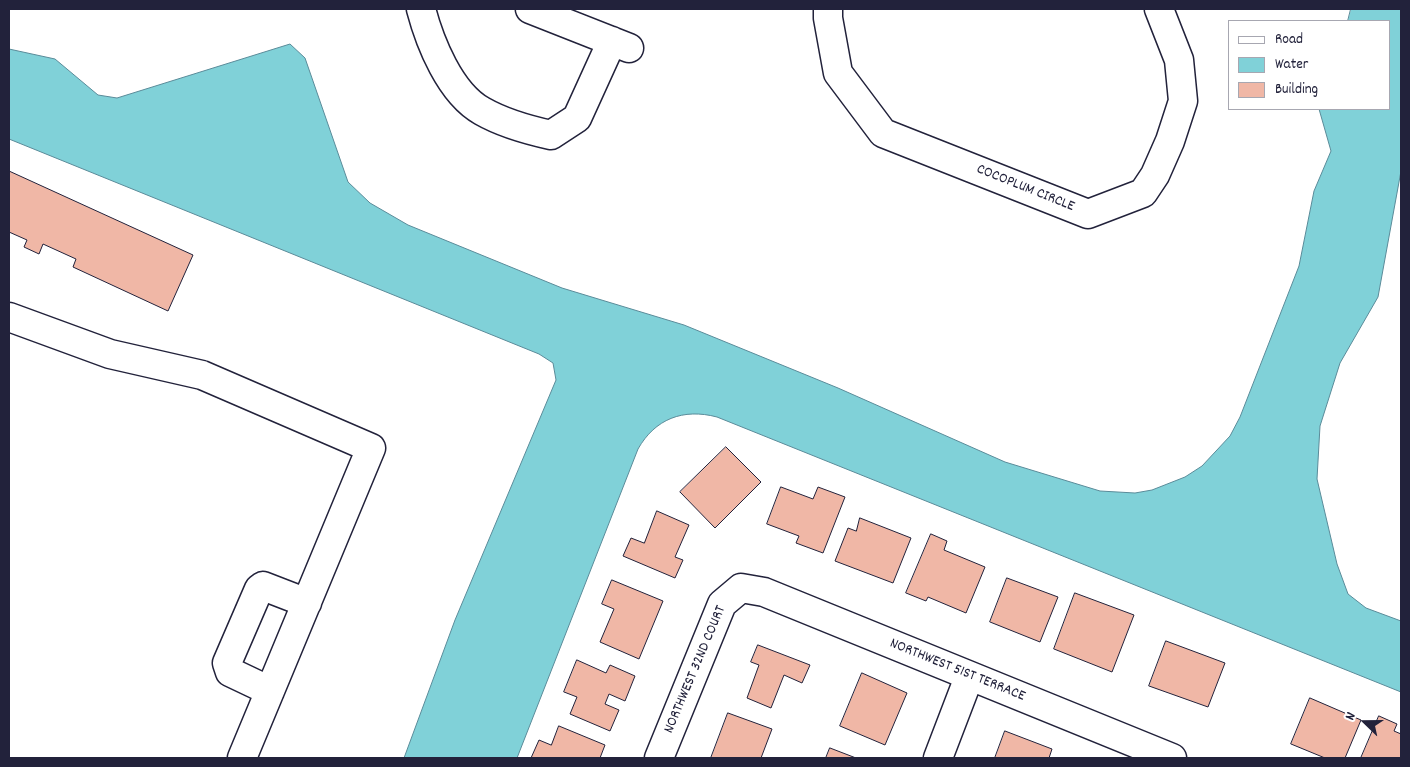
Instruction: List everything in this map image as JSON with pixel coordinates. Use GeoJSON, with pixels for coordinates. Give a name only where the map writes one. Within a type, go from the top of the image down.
{"type":"FeatureCollection","features":[{"type":"Feature","properties":{"kind":"street"},"geometry":{"type":"LineString","coordinates":[[421,9],[428,34],[456,88],[481,111],[523,128],[551,135],[577,118],[620,45],[530,9]]}},
{"type":"Feature","properties":{"kind":"street","name":"COCOPLUM CIRCLE"},"geometry":{"type":"LineString","coordinates":[[828,9],[838,73],[883,133],[1088,214],[1143,193],[1155,175],[1170,141],[1183,101],[1179,60],[1159,9]]}},
{"type":"Feature","properties":{"kind":"street"},"geometry":{"type":"LineString","coordinates":[[9,317],[110,354],[202,375],[371,448],[242,758]]}},
{"type":"Feature","properties":{"kind":"street"},"geometry":{"type":"LineString","coordinates":[[270,691],[230,672],[226,663],[259,588],[263,586],[307,603]]}},
{"type":"Feature","properties":{"kind":"street","name":"NORTHWEST 51ST TERRACE"},"geometry":{"type":"LineString","coordinates":[[740,588],[764,592],[1172,758]]}},
{"type":"Feature","properties":{"kind":"street","name":"NORTHWEST 32ND COURT"},"geometry":{"type":"LineString","coordinates":[[659,758],[722,604],[740,588]]}},
{"type":"Feature","properties":{"kind":"street"},"geometry":{"type":"LineString","coordinates":[[938,758],[970,677]]}},
{"type":"Feature","properties":{"kind":"water"},"geometry":{"type":"Polygon","coordinates":[[[1351,9],[1401,9],[1401,171],[1378,297],[1340,363],[1320,426],[1317,479],[1337,564],[1348,594],[1366,608],[1401,621],[1401,692],[717,417],[693,414],[671,418],[662,423],[653,430],[638,449],[517,758],[404,758],[455,620],[556,380],[553,363],[539,354],[9,139],[9,49],[55,59],[98,95],[117,98],[290,44],[305,58],[348,182],[370,203],[408,225],[562,288],[684,325],[838,388],[1005,462],[1100,491],[1135,493],[1152,490],[1185,477],[1202,466],[1230,436],[1240,417],[1299,266],[1314,191],[1331,151],[1319,110],[1390,110],[1390,20],[1348,20],[1351,9]]]}},
{"type":"Feature","properties":{"kind":"building"},"geometry":{"type":"Polygon","coordinates":[[[9,171],[193,255],[168,311],[73,267],[76,259],[43,244],[39,254],[24,247],[27,240],[9,232],[9,171]]]}},
{"type":"Feature","properties":{"kind":"building"},"geometry":{"type":"Polygon","coordinates":[[[726,447],[761,482],[715,528],[680,492],[726,447]]]}},
{"type":"Feature","properties":{"kind":"building"},"geometry":{"type":"Polygon","coordinates":[[[781,487],[813,499],[818,487],[845,497],[823,553],[796,543],[799,536],[767,524],[781,487]]]}},
{"type":"Feature","properties":{"kind":"building"},"geometry":{"type":"Polygon","coordinates":[[[657,511],[689,525],[675,557],[683,560],[675,578],[623,556],[631,538],[644,543],[657,511]]]}},
{"type":"Feature","properties":{"kind":"building"},"geometry":{"type":"Polygon","coordinates":[[[860,518],[911,538],[893,583],[835,561],[848,528],[856,531],[860,518]]]}},
{"type":"Feature","properties":{"kind":"building"},"geometry":{"type":"Polygon","coordinates":[[[931,534],[947,541],[944,550],[985,567],[966,613],[928,597],[926,601],[906,593],[931,534]]]}},
{"type":"Feature","properties":{"kind":"building"},"geometry":{"type":"Polygon","coordinates":[[[1007,578],[1058,597],[1040,642],[990,622],[1007,578]]]}},
{"type":"Feature","properties":{"kind":"building"},"geometry":{"type":"Polygon","coordinates":[[[612,580],[663,601],[639,659],[600,642],[614,609],[602,604],[612,580]]]}},
{"type":"Feature","properties":{"kind":"building"},"geometry":{"type":"Polygon","coordinates":[[[1075,593],[1134,615],[1112,672],[1054,649],[1075,593]]]}},
{"type":"Feature","properties":{"kind":"building"},"geometry":{"type":"Polygon","coordinates":[[[1166,641],[1225,663],[1208,707],[1149,686],[1166,641]]]}},
{"type":"Feature","properties":{"kind":"building"},"geometry":{"type":"Polygon","coordinates":[[[758,645],[810,665],[802,683],[784,675],[771,708],[747,698],[759,665],[751,662],[758,645]]]}},
{"type":"Feature","properties":{"kind":"building"},"geometry":{"type":"Polygon","coordinates":[[[577,660],[606,673],[610,665],[635,676],[625,701],[609,694],[605,704],[619,710],[610,731],[570,714],[577,697],[564,692],[577,660]]]}},
{"type":"Feature","properties":{"kind":"building"},"geometry":{"type":"Polygon","coordinates":[[[862,673],[907,693],[885,745],[840,726],[862,673]]]}},
{"type":"Feature","properties":{"kind":"building"},"geometry":{"type":"Polygon","coordinates":[[[1310,698],[1361,720],[1345,758],[1325,758],[1291,744],[1310,698]]]}},
{"type":"Feature","properties":{"kind":"building"},"geometry":{"type":"Polygon","coordinates":[[[728,713],[772,729],[761,758],[711,758],[728,713]]]}},
{"type":"Feature","properties":{"kind":"building"},"geometry":{"type":"Polygon","coordinates":[[[1379,716],[1397,724],[1394,731],[1401,734],[1401,758],[1361,758],[1379,716]]]}},
{"type":"Feature","properties":{"kind":"building"},"geometry":{"type":"Polygon","coordinates":[[[559,726],[605,745],[600,758],[531,758],[539,740],[551,745],[559,726]]]}},
{"type":"Feature","properties":{"kind":"building"},"geometry":{"type":"Polygon","coordinates":[[[1005,731],[1052,749],[1049,758],[995,758],[1005,731]]]}},
{"type":"Feature","properties":{"kind":"building"},"geometry":{"type":"Polygon","coordinates":[[[830,748],[856,758],[826,758],[830,748]]]}}]}
